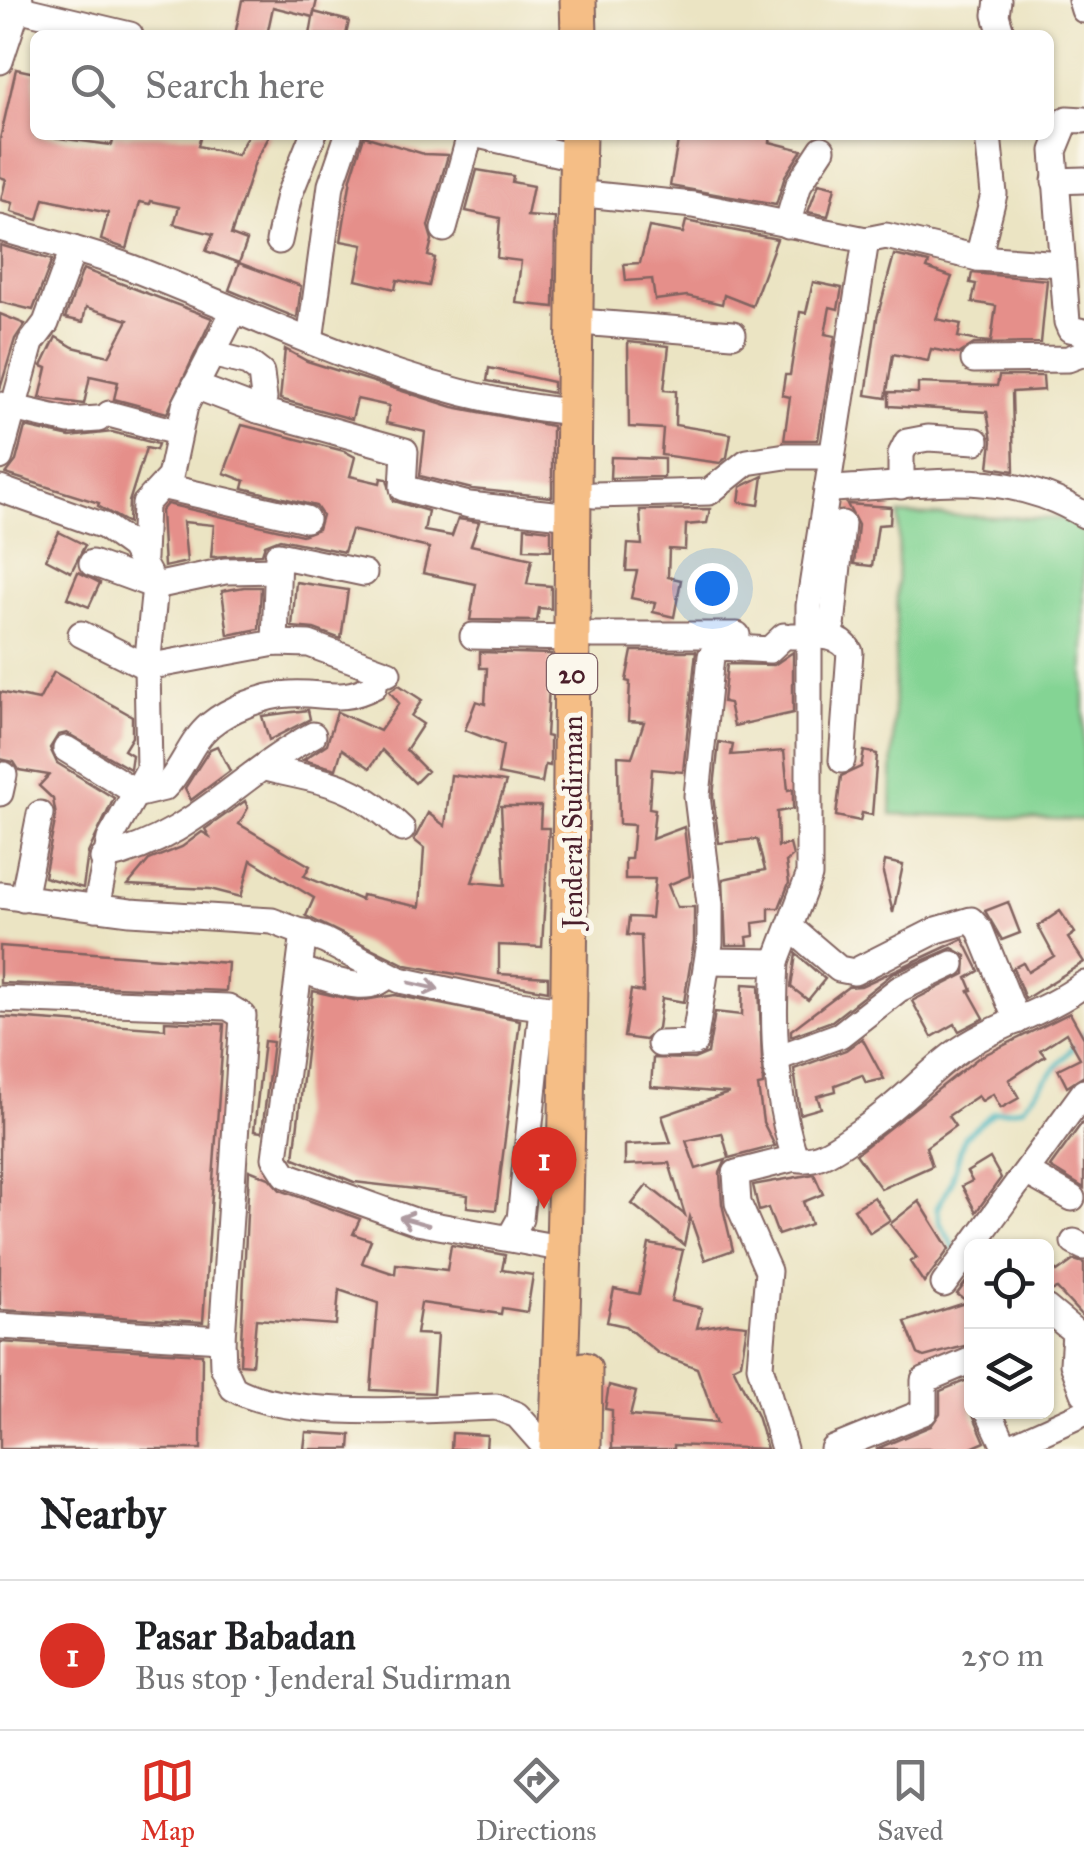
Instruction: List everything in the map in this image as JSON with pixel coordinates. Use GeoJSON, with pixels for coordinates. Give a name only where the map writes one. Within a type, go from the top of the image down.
{"type":"FeatureCollection","features":[{"type":"Feature","properties":{"kind":"highway"},"geometry":{"type":"LineString","coordinates":[[578,0],[580,30]]}},
{"type":"Feature","properties":{"kind":"highway"},"geometry":{"type":"LineString","coordinates":[[597,0],[598,30]]}},
{"type":"Feature","properties":{"kind":"highway","name":"Jenderal Sudirman"},"geometry":{"type":"LineString","coordinates":[[557,1449],[564,1249],[557,1009],[582,637],[593,323],[595,195],[585,143]]}},
{"type":"Feature","properties":{"kind":"highway","name":"Jenderal Sudirman"},"geometry":{"type":"LineString","coordinates":[[584,505],[573,412],[585,143]]}},
{"type":"Feature","properties":{"kind":"highway","name":"Jenderal Sudirman"},"geometry":{"type":"LineString","coordinates":[[582,637],[594,891],[582,1449]]}},
{"type":"Feature","properties":{"kind":"street"},"geometry":{"type":"LineString","coordinates":[[998,0],[996,15],[1000,30]]}},
{"type":"Feature","properties":{"kind":"street"},"geometry":{"type":"LineString","coordinates":[[1081,0],[1084,10]]}},
{"type":"Feature","properties":{"kind":"street"},"geometry":{"type":"LineString","coordinates":[[0,62],[13,4],[111,30]]}},
{"type":"Feature","properties":{"kind":"street"},"geometry":{"type":"LineString","coordinates":[[1084,120],[1067,120],[1058,134],[1055,181],[1068,327],[1084,332]]}},
{"type":"Feature","properties":{"kind":"street"},"geometry":{"type":"LineString","coordinates":[[279,241],[289,195],[311,140]]}},
{"type":"Feature","properties":{"kind":"street"},"geometry":{"type":"LineString","coordinates":[[310,341],[331,185],[346,140]]}},
{"type":"Feature","properties":{"kind":"street"},"geometry":{"type":"LineString","coordinates":[[444,229],[469,140]]}},
{"type":"Feature","properties":{"kind":"street"},"geometry":{"type":"LineString","coordinates":[[545,140],[585,143]]}},
{"type":"Feature","properties":{"kind":"street"},"geometry":{"type":"LineString","coordinates":[[978,258],[994,194],[989,140]]}},
{"type":"Feature","properties":{"kind":"street"},"geometry":{"type":"LineString","coordinates":[[788,224],[798,184],[822,149]]}},
{"type":"Feature","properties":{"kind":"street"},"geometry":{"type":"LineString","coordinates":[[1055,181],[1084,180]]}},
{"type":"Feature","properties":{"kind":"street"},"geometry":{"type":"LineString","coordinates":[[595,195],[664,200],[866,240],[886,236],[978,258],[1062,264]]}},
{"type":"Feature","properties":{"kind":"street"},"geometry":{"type":"LineString","coordinates":[[0,228],[150,276],[233,313],[452,392],[573,412]]}},
{"type":"Feature","properties":{"kind":"street"},"geometry":{"type":"LineString","coordinates":[[794,1158],[777,1058],[776,962],[806,890],[812,840],[808,637],[813,565],[866,240]]}},
{"type":"Feature","properties":{"kind":"street"},"geometry":{"type":"LineString","coordinates":[[0,457],[6,406],[31,343],[46,324],[73,249]]}},
{"type":"Feature","properties":{"kind":"street"},"geometry":{"type":"LineString","coordinates":[[96,908],[103,858],[118,823],[139,794],[151,754],[147,667],[155,586],[143,558],[145,504],[165,487],[176,432],[194,386],[233,313]]}},
{"type":"Feature","properties":{"kind":"street"},"geometry":{"type":"LineString","coordinates":[[593,323],[733,334]]}},
{"type":"Feature","properties":{"kind":"street"},"geometry":{"type":"LineString","coordinates":[[974,360],[1068,360],[1084,353]]}},
{"type":"Feature","properties":{"kind":"street"},"geometry":{"type":"LineString","coordinates":[[211,354],[248,363],[261,373],[264,398],[258,410]]}},
{"type":"Feature","properties":{"kind":"street"},"geometry":{"type":"LineString","coordinates":[[194,386],[258,410],[405,451],[402,485],[406,489],[469,506],[584,505],[708,492],[747,462],[786,456],[832,456]]}},
{"type":"Feature","properties":{"kind":"street"},"geometry":{"type":"LineString","coordinates":[[6,406],[69,421],[104,416],[176,432]]}},
{"type":"Feature","properties":{"kind":"street"},"geometry":{"type":"LineString","coordinates":[[901,486],[901,454],[906,442],[928,438],[976,441]]}},
{"type":"Feature","properties":{"kind":"street"},"geometry":{"type":"LineString","coordinates":[[827,489],[1003,483],[1046,494],[1084,515]]}},
{"type":"Feature","properties":{"kind":"street"},"geometry":{"type":"LineString","coordinates":[[165,487],[306,519]]}},
{"type":"Feature","properties":{"kind":"street"},"geometry":{"type":"LineString","coordinates":[[3,496],[104,526],[143,558]]}},
{"type":"Feature","properties":{"kind":"street"},"geometry":{"type":"LineString","coordinates":[[808,637],[842,524]]}},
{"type":"Feature","properties":{"kind":"street"},"geometry":{"type":"LineString","coordinates":[[276,643],[276,558],[282,554],[364,573]]}},
{"type":"Feature","properties":{"kind":"street"},"geometry":{"type":"LineString","coordinates":[[92,563],[155,586],[225,571],[275,570]]}},
{"type":"Feature","properties":{"kind":"street"},"geometry":{"type":"LineString","coordinates":[[66,749],[139,794],[164,788],[210,725],[236,710],[289,694],[345,698],[381,679],[323,646],[276,643],[147,667],[81,634]]}},
{"type":"Feature","properties":{"kind":"street"},"geometry":{"type":"LineString","coordinates":[[473,636],[808,637],[844,642],[850,652],[842,760]]}},
{"type":"Feature","properties":{"kind":"street"},"geometry":{"type":"LineString","coordinates":[[660,1044],[694,1043],[708,961],[710,904],[697,796],[711,656],[720,647],[769,650],[808,637]]}},
{"type":"Feature","properties":{"kind":"street"},"geometry":{"type":"LineString","coordinates":[[103,858],[152,842],[184,824],[312,735]]}},
{"type":"Feature","properties":{"kind":"street"},"geometry":{"type":"LineString","coordinates":[[265,768],[332,780],[373,801],[402,829]]}},
{"type":"Feature","properties":{"kind":"street"},"geometry":{"type":"LineString","coordinates":[[40,814],[12,897],[96,908],[261,920],[304,932],[387,976],[557,1009],[520,1219],[510,1237]]}},
{"type":"Feature","properties":{"kind":"street"},"geometry":{"type":"LineString","coordinates":[[792,929],[840,969],[854,972],[938,930],[971,920],[980,930],[1018,1022]]}},
{"type":"Feature","properties":{"kind":"street"},"geometry":{"type":"LineString","coordinates":[[304,932],[275,1158],[286,1175],[417,1222],[564,1249]]}},
{"type":"Feature","properties":{"kind":"street"},"geometry":{"type":"LineString","coordinates":[[708,961],[776,962]]}},
{"type":"Feature","properties":{"kind":"street"},"geometry":{"type":"LineString","coordinates":[[777,1058],[840,1035],[898,989],[952,964]]}},
{"type":"Feature","properties":{"kind":"street"},"geometry":{"type":"LineString","coordinates":[[301,970],[366,986],[380,983],[387,976]]}},
{"type":"Feature","properties":{"kind":"street"},"geometry":{"type":"LineString","coordinates":[[784,1449],[760,1366],[768,1271],[738,1203],[736,1173],[827,1153],[896,1108],[954,1054],[1084,984]]}},
{"type":"Feature","properties":{"kind":"street"},"geometry":{"type":"LineString","coordinates":[[0,998],[228,1007],[243,1016],[222,1339],[226,1379],[244,1394],[377,1410],[496,1407],[516,1415],[546,1449]]}},
{"type":"Feature","properties":{"kind":"street"},"geometry":{"type":"LineString","coordinates":[[944,1284],[1084,1092]]}},
{"type":"Feature","properties":{"kind":"street"},"geometry":{"type":"LineString","coordinates":[[1028,1173],[1072,1198]]}},
{"type":"Feature","properties":{"kind":"street"},"geometry":{"type":"LineString","coordinates":[[1054,1315],[1075,1332],[1073,1364],[1084,1393]]}},
{"type":"Feature","properties":{"kind":"street"},"geometry":{"type":"LineString","coordinates":[[0,1326],[222,1339]]}},
{"type":"Feature","properties":{"kind":"street"},"geometry":{"type":"LineString","coordinates":[[833,1449],[924,1412],[924,1380],[964,1367]]}},
{"type":"Feature","properties":{"kind":"street"},"geometry":{"type":"LineString","coordinates":[[992,1419],[1005,1449],[1044,1420],[1084,1413]]}},
{"type":"Feature","properties":{"kind":"green space"},"geometry":{"type":"Polygon","coordinates":[[[899,514],[1062,519],[1084,530],[1084,820],[891,814],[899,514]]]}},
{"type":"Feature","properties":{"kind":"building"},"geometry":{"type":"Polygon","coordinates":[[[242,0],[317,0],[313,17],[273,7],[268,30],[236,30],[242,0]]]}},
{"type":"Feature","properties":{"kind":"building"},"geometry":{"type":"Polygon","coordinates":[[[314,12],[349,21],[347,30],[311,30],[314,12]]]}},
{"type":"Feature","properties":{"kind":"building"},"geometry":{"type":"Polygon","coordinates":[[[16,69],[30,72],[30,140],[112,145],[113,140],[200,140],[198,146],[237,155],[245,140],[267,140],[255,162],[231,235],[247,241],[239,263],[206,251],[213,234],[174,224],[179,207],[140,202],[127,249],[101,240],[108,213],[44,199],[38,220],[11,212],[13,203],[1,200],[6,179],[0,177],[0,139],[16,69]]]}},
{"type":"Feature","properties":{"kind":"building"},"geometry":{"type":"Polygon","coordinates":[[[363,140],[377,140],[424,154],[448,155],[428,226],[432,240],[428,256],[435,258],[429,286],[397,280],[395,289],[356,280],[363,245],[341,241],[351,178],[363,140]]]}},
{"type":"Feature","properties":{"kind":"building"},"geometry":{"type":"Polygon","coordinates":[[[678,140],[770,140],[802,150],[785,176],[776,205],[670,186],[678,140]]]}},
{"type":"Feature","properties":{"kind":"building"},"geometry":{"type":"Polygon","coordinates":[[[477,170],[513,176],[512,182],[533,186],[527,216],[555,218],[554,307],[516,303],[521,261],[497,258],[500,218],[466,211],[477,170]]]}},
{"type":"Feature","properties":{"kind":"building"},"geometry":{"type":"Polygon","coordinates":[[[819,183],[835,187],[828,216],[808,212],[819,183]]]}},
{"type":"Feature","properties":{"kind":"building"},"geometry":{"type":"Polygon","coordinates":[[[686,221],[777,239],[752,306],[724,295],[722,304],[687,296],[655,300],[652,279],[626,281],[624,264],[640,263],[649,227],[683,233],[686,221]]]}},
{"type":"Feature","properties":{"kind":"building"},"geometry":{"type":"Polygon","coordinates":[[[0,245],[52,260],[33,310],[0,302],[0,245]]]}},
{"type":"Feature","properties":{"kind":"building"},"geometry":{"type":"Polygon","coordinates":[[[894,255],[929,263],[927,268],[952,277],[936,319],[961,324],[958,337],[978,341],[991,342],[996,306],[972,302],[976,284],[970,283],[972,273],[1047,280],[1041,343],[974,344],[959,354],[931,349],[928,361],[893,354],[886,398],[866,395],[877,318],[894,255]]]}},
{"type":"Feature","properties":{"kind":"building"},"geometry":{"type":"Polygon","coordinates":[[[239,263],[301,286],[297,318],[229,290],[239,263]]]}},
{"type":"Feature","properties":{"kind":"building"},"geometry":{"type":"Polygon","coordinates":[[[83,269],[212,318],[167,413],[114,399],[118,382],[90,376],[84,404],[40,398],[47,368],[42,366],[56,337],[73,347],[109,356],[128,320],[86,307],[83,322],[65,318],[83,269]]]}},
{"type":"Feature","properties":{"kind":"building"},"geometry":{"type":"Polygon","coordinates":[[[813,282],[842,288],[838,309],[830,307],[825,334],[835,336],[818,440],[784,440],[790,397],[782,395],[785,375],[790,375],[800,312],[806,313],[813,282]]]}},
{"type":"Feature","properties":{"kind":"building"},"geometry":{"type":"Polygon","coordinates":[[[0,314],[25,324],[15,339],[0,389],[0,314]]]}},
{"type":"Feature","properties":{"kind":"building"},"geometry":{"type":"Polygon","coordinates":[[[628,342],[669,346],[664,390],[676,391],[675,425],[731,434],[727,457],[720,463],[661,455],[663,429],[629,427],[628,342]]]}},
{"type":"Feature","properties":{"kind":"building"},"geometry":{"type":"Polygon","coordinates":[[[285,349],[307,361],[453,407],[552,426],[552,497],[472,489],[420,476],[425,432],[386,423],[389,406],[357,399],[352,419],[280,399],[285,349]]]}},
{"type":"Feature","properties":{"kind":"building"},"geometry":{"type":"Polygon","coordinates":[[[489,368],[553,382],[553,393],[487,381],[489,368]]]}},
{"type":"Feature","properties":{"kind":"building"},"geometry":{"type":"Polygon","coordinates":[[[999,376],[1043,376],[1044,390],[1012,392],[1014,471],[989,467],[992,441],[987,412],[889,406],[889,392],[918,393],[918,383],[997,386],[999,376]]]}},
{"type":"Feature","properties":{"kind":"building"},"geometry":{"type":"Polygon","coordinates":[[[242,425],[355,457],[350,476],[380,483],[381,478],[387,479],[393,501],[428,511],[424,531],[452,536],[458,519],[479,522],[471,545],[532,559],[527,584],[551,586],[551,609],[539,608],[537,621],[470,620],[476,584],[423,573],[429,548],[351,530],[344,552],[280,539],[265,545],[262,554],[211,557],[214,525],[183,522],[187,562],[164,567],[161,511],[167,504],[302,535],[318,529],[322,515],[316,506],[243,488],[245,481],[224,473],[242,425]]]}},
{"type":"Feature","properties":{"kind":"building"},"geometry":{"type":"Polygon","coordinates":[[[25,427],[70,437],[112,432],[158,444],[156,450],[146,448],[129,502],[128,523],[98,506],[99,503],[6,474],[16,461],[25,427]]]}},
{"type":"Feature","properties":{"kind":"building"},"geometry":{"type":"Polygon","coordinates":[[[611,457],[664,459],[664,477],[610,478],[611,457]]]}},
{"type":"Feature","properties":{"kind":"building"},"geometry":{"type":"Polygon","coordinates":[[[763,476],[759,505],[739,502],[741,487],[763,476]]]}},
{"type":"Feature","properties":{"kind":"building"},"geometry":{"type":"Polygon","coordinates":[[[847,504],[891,507],[890,524],[878,525],[872,566],[854,564],[858,525],[847,504]]]}},
{"type":"Feature","properties":{"kind":"building"},"geometry":{"type":"Polygon","coordinates":[[[710,509],[707,523],[686,525],[685,550],[669,549],[668,577],[681,580],[674,617],[653,612],[655,603],[631,598],[637,571],[626,571],[628,544],[642,545],[640,510],[710,509]]]}},
{"type":"Feature","properties":{"kind":"building"},"geometry":{"type":"Polygon","coordinates":[[[525,527],[551,530],[551,550],[524,549],[525,527]]]}},
{"type":"Feature","properties":{"kind":"building"},"geometry":{"type":"Polygon","coordinates":[[[59,532],[85,545],[71,572],[46,559],[59,532]]]}},
{"type":"Feature","properties":{"kind":"building"},"geometry":{"type":"Polygon","coordinates":[[[78,572],[100,583],[89,607],[67,598],[78,572]]]}},
{"type":"Feature","properties":{"kind":"building"},"geometry":{"type":"Polygon","coordinates":[[[296,582],[348,590],[341,639],[314,629],[292,627],[296,582]]]}},
{"type":"Feature","properties":{"kind":"building"},"geometry":{"type":"Polygon","coordinates":[[[261,587],[259,629],[228,635],[222,591],[261,587]]]}},
{"type":"Feature","properties":{"kind":"building"},"geometry":{"type":"Polygon","coordinates":[[[632,651],[696,651],[683,772],[652,769],[649,808],[655,809],[652,839],[684,827],[690,876],[668,885],[677,907],[694,907],[694,942],[684,1002],[662,998],[658,1028],[645,1040],[624,1037],[631,990],[643,992],[641,936],[627,935],[629,917],[651,918],[655,879],[625,879],[625,859],[631,859],[634,825],[619,824],[618,756],[632,757],[644,722],[628,721],[630,682],[626,681],[632,651]]]}},
{"type":"Feature","properties":{"kind":"building"},"geometry":{"type":"Polygon","coordinates":[[[480,652],[551,654],[546,736],[550,737],[550,766],[545,765],[542,783],[498,774],[503,745],[465,730],[476,701],[485,704],[487,668],[480,668],[480,652]]]}},
{"type":"Feature","properties":{"kind":"building"},"geometry":{"type":"Polygon","coordinates":[[[793,652],[793,713],[734,726],[729,703],[723,702],[727,664],[774,665],[793,652]]]}},
{"type":"Feature","properties":{"kind":"building"},"geometry":{"type":"Polygon","coordinates":[[[54,672],[132,716],[132,737],[124,750],[132,755],[130,769],[67,733],[58,735],[50,748],[57,763],[114,798],[88,853],[83,888],[44,877],[56,816],[53,799],[39,786],[49,775],[19,770],[14,762],[0,759],[0,692],[39,700],[54,672]]]}},
{"type":"Feature","properties":{"kind":"building"},"geometry":{"type":"Polygon","coordinates":[[[399,685],[422,700],[411,716],[423,724],[406,750],[427,771],[415,783],[382,750],[370,768],[342,749],[336,769],[303,760],[327,744],[337,712],[380,731],[399,703],[389,691],[399,685]]]}},
{"type":"Feature","properties":{"kind":"building"},"geometry":{"type":"Polygon","coordinates":[[[308,710],[310,719],[269,740],[262,716],[308,710]]]}},
{"type":"Feature","properties":{"kind":"building"},"geometry":{"type":"Polygon","coordinates":[[[719,742],[733,745],[731,755],[784,751],[788,790],[793,789],[793,809],[777,812],[778,847],[790,844],[793,856],[786,862],[789,883],[779,908],[769,908],[769,921],[753,923],[754,936],[747,937],[748,945],[726,945],[723,879],[765,870],[757,839],[719,843],[713,796],[719,742]]]}},
{"type":"Feature","properties":{"kind":"building"},"geometry":{"type":"Polygon","coordinates":[[[217,746],[230,771],[191,800],[185,788],[210,749],[217,746]]]}},
{"type":"Feature","properties":{"kind":"building"},"geometry":{"type":"Polygon","coordinates":[[[864,751],[877,754],[872,815],[862,813],[860,821],[836,816],[841,776],[861,767],[864,751]]]}},
{"type":"Feature","properties":{"kind":"building"},"geometry":{"type":"Polygon","coordinates":[[[451,775],[506,782],[472,882],[505,885],[501,806],[541,806],[540,828],[549,828],[542,947],[499,945],[499,974],[548,977],[548,991],[406,965],[306,916],[314,898],[251,860],[241,897],[210,889],[128,885],[149,860],[182,847],[202,832],[209,836],[205,829],[245,801],[248,808],[239,824],[310,866],[304,876],[361,900],[362,895],[420,907],[424,848],[414,840],[428,813],[445,826],[451,775]]]}},
{"type":"Feature","properties":{"kind":"building"},"geometry":{"type":"Polygon","coordinates":[[[885,861],[903,865],[893,913],[883,873],[885,861]]]}},
{"type":"Feature","properties":{"kind":"building"},"geometry":{"type":"Polygon","coordinates":[[[1008,902],[1020,933],[1002,940],[985,911],[1008,902]]]}},
{"type":"Feature","properties":{"kind":"building"},"geometry":{"type":"Polygon","coordinates":[[[1060,911],[1075,933],[1068,938],[1084,962],[1025,999],[1013,968],[1023,963],[1028,972],[1054,956],[1038,926],[1060,911]]]}},
{"type":"Feature","properties":{"kind":"building"},"geometry":{"type":"Polygon","coordinates":[[[963,939],[979,971],[967,978],[972,990],[969,991],[984,1018],[959,1031],[955,1024],[932,1037],[912,1001],[965,974],[966,956],[952,948],[892,974],[832,1021],[791,1036],[791,1030],[848,987],[861,986],[963,939]]]}},
{"type":"Feature","properties":{"kind":"building"},"geometry":{"type":"Polygon","coordinates":[[[0,946],[228,963],[226,991],[0,983],[0,946]]]}},
{"type":"Feature","properties":{"kind":"building"},"geometry":{"type":"Polygon","coordinates":[[[796,954],[825,979],[808,1000],[791,987],[796,954]]]}},
{"type":"Feature","properties":{"kind":"building"},"geometry":{"type":"Polygon","coordinates":[[[743,984],[759,985],[763,1085],[758,1086],[763,1122],[775,1146],[729,1158],[722,1133],[686,1141],[696,1169],[726,1160],[720,1173],[722,1204],[733,1250],[705,1260],[690,1217],[684,1245],[632,1204],[647,1185],[685,1215],[669,1163],[625,1165],[625,1145],[671,1143],[662,1116],[729,1093],[651,1087],[653,1058],[694,1059],[708,1053],[715,1012],[742,1015],[743,984]]]}},
{"type":"Feature","properties":{"kind":"building"},"geometry":{"type":"Polygon","coordinates":[[[313,991],[358,1001],[395,995],[520,1020],[496,1210],[467,1207],[468,1195],[354,1182],[294,1158],[313,991]]]}},
{"type":"Feature","properties":{"kind":"building"},"geometry":{"type":"Polygon","coordinates":[[[1070,1013],[1084,1038],[1084,1076],[1067,1087],[1058,1069],[1080,1058],[1066,1033],[1040,1050],[1045,1056],[1009,1080],[1019,1098],[1001,1108],[993,1094],[982,1101],[978,1096],[948,1116],[955,1126],[926,1147],[932,1166],[881,1189],[856,1154],[978,1058],[1070,1013]]]}},
{"type":"Feature","properties":{"kind":"building"},"geometry":{"type":"Polygon","coordinates":[[[0,1017],[165,1029],[165,1021],[224,1024],[203,1322],[0,1310],[0,1017]]]}},
{"type":"Feature","properties":{"kind":"building"},"geometry":{"type":"Polygon","coordinates":[[[862,1038],[884,1079],[866,1083],[862,1075],[835,1085],[836,1091],[817,1096],[821,1108],[800,1114],[794,1069],[846,1050],[862,1038]]]}},
{"type":"Feature","properties":{"kind":"building"},"geometry":{"type":"Polygon","coordinates":[[[264,1041],[273,1042],[262,1132],[254,1131],[264,1041]]]}},
{"type":"Feature","properties":{"kind":"building"},"geometry":{"type":"Polygon","coordinates":[[[1084,1120],[1084,1188],[1050,1167],[1084,1120]]]}},
{"type":"Feature","properties":{"kind":"building"},"geometry":{"type":"Polygon","coordinates":[[[990,1158],[1001,1178],[976,1212],[962,1186],[972,1181],[967,1172],[990,1158]]]}},
{"type":"Feature","properties":{"kind":"building"},"geometry":{"type":"Polygon","coordinates":[[[249,1170],[269,1178],[280,1190],[360,1219],[353,1234],[371,1240],[362,1263],[395,1274],[396,1264],[447,1270],[451,1245],[505,1255],[502,1270],[533,1275],[527,1312],[502,1308],[501,1314],[421,1303],[416,1334],[437,1335],[433,1393],[371,1390],[378,1303],[339,1290],[336,1325],[256,1319],[252,1365],[240,1364],[249,1170]]]}},
{"type":"Feature","properties":{"kind":"building"},"geometry":{"type":"Polygon","coordinates":[[[814,1174],[823,1194],[803,1202],[811,1224],[778,1235],[768,1208],[759,1211],[753,1185],[814,1174]]]}},
{"type":"Feature","properties":{"kind":"building"},"geometry":{"type":"Polygon","coordinates":[[[874,1197],[890,1220],[870,1233],[854,1209],[874,1197]]]}},
{"type":"Feature","properties":{"kind":"building"},"geometry":{"type":"Polygon","coordinates":[[[919,1201],[949,1249],[924,1283],[910,1262],[917,1258],[890,1224],[919,1201]]]}},
{"type":"Feature","properties":{"kind":"building"},"geometry":{"type":"Polygon","coordinates":[[[649,1244],[683,1250],[671,1301],[702,1308],[697,1328],[727,1323],[747,1325],[741,1363],[733,1367],[757,1416],[767,1449],[674,1445],[674,1449],[612,1449],[612,1410],[605,1409],[609,1385],[636,1392],[630,1416],[717,1423],[697,1368],[659,1354],[625,1326],[607,1322],[614,1289],[639,1294],[649,1244]]]}},
{"type":"Feature","properties":{"kind":"building"},"geometry":{"type":"Polygon","coordinates":[[[1074,1260],[1084,1263],[1084,1318],[1054,1290],[1054,1269],[1057,1272],[1074,1260]]]}},
{"type":"Feature","properties":{"kind":"building"},"geometry":{"type":"Polygon","coordinates":[[[964,1303],[964,1346],[924,1357],[918,1354],[905,1322],[964,1303]]]}},
{"type":"Feature","properties":{"kind":"building"},"geometry":{"type":"Polygon","coordinates":[[[0,1342],[202,1354],[201,1449],[0,1449],[0,1342]]]}},
{"type":"Feature","properties":{"kind":"building"},"geometry":{"type":"Polygon","coordinates":[[[964,1381],[964,1419],[975,1419],[985,1442],[969,1449],[876,1449],[931,1426],[940,1413],[940,1391],[964,1381]]]}},
{"type":"Feature","properties":{"kind":"building"},"geometry":{"type":"Polygon","coordinates":[[[306,1432],[351,1435],[350,1449],[304,1449],[306,1432]]]}},
{"type":"Feature","properties":{"kind":"building"},"geometry":{"type":"Polygon","coordinates":[[[452,1433],[487,1435],[486,1449],[451,1449],[452,1433]]]}},
{"type":"Feature","properties":{"kind":"waterway"},"geometry":{"type":"LineString","coordinates":[[956,1251],[940,1223],[937,1208],[951,1183],[964,1137],[994,1112],[1022,1108],[1084,1034]]}},
{"type":"Feature","properties":{"kind":"place","name":"Pasar Babadan"},"geometry":{"type":"Point","coordinates":[544,1209]}}]}
